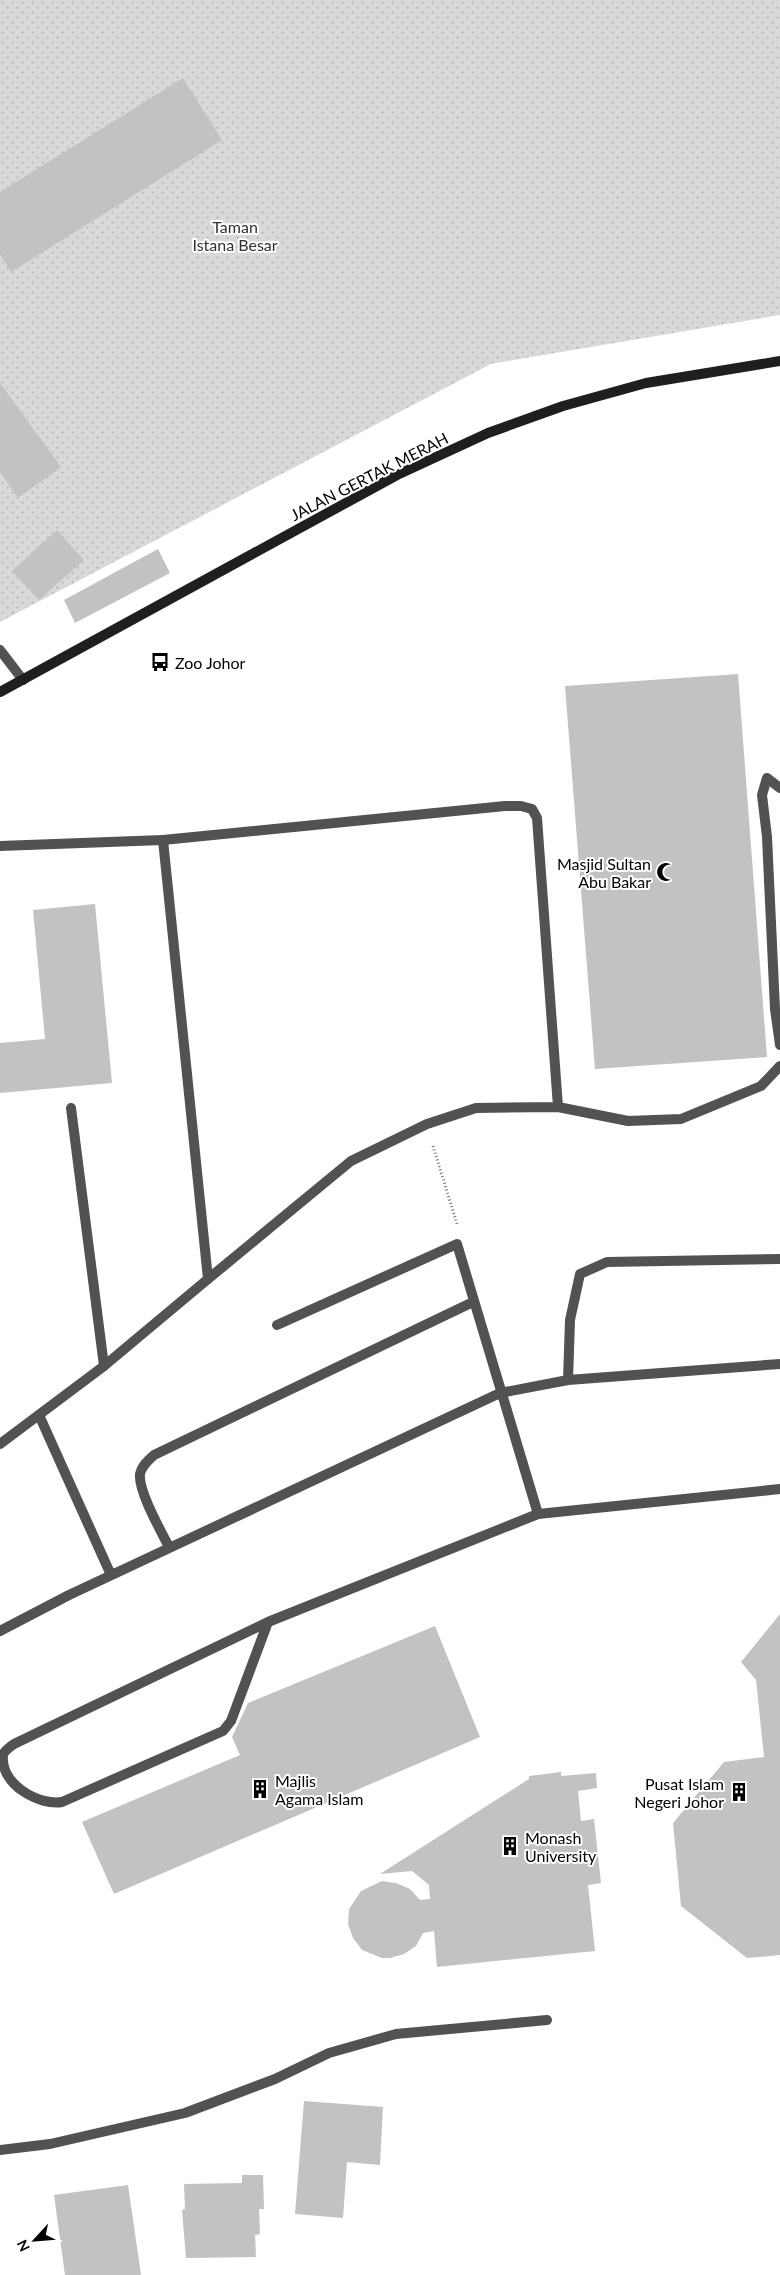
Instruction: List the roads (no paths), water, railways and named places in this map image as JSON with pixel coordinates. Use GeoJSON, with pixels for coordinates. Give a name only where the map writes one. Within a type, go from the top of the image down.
{"type":"FeatureCollection","features":[{"type":"Feature","properties":{"kind":"main road","name":"JALAN GERTAK MERAH"},"geometry":{"type":"LineString","coordinates":[[0,692],[397,475],[488,433],[562,406],[646,383],[780,361]]}},
{"type":"Feature","properties":{"kind":"street"},"geometry":{"type":"LineString","coordinates":[[0,650],[23,680]]}},
{"type":"Feature","properties":{"kind":"street"},"geometry":{"type":"LineString","coordinates":[[780,788],[767,778],[762,795],[767,837],[775,1009],[780,1045]]}},
{"type":"Feature","properties":{"kind":"street"},"geometry":{"type":"LineString","coordinates":[[0,846],[163,840],[505,806],[521,806],[532,809],[537,818],[558,1106]]}},
{"type":"Feature","properties":{"kind":"street"},"geometry":{"type":"LineString","coordinates":[[163,840],[208,1279]]}},
{"type":"Feature","properties":{"kind":"street"},"geometry":{"type":"LineString","coordinates":[[0,1444],[104,1366],[351,1161],[426,1124],[476,1108],[558,1106],[628,1121],[681,1119],[761,1086],[780,1066]]}},
{"type":"Feature","properties":{"kind":"street"},"geometry":{"type":"LineString","coordinates":[[71,1108],[104,1366]]}},
{"type":"Feature","properties":{"kind":"street"},"geometry":{"type":"LineString","coordinates":[[277,1325],[457,1244],[500,1393],[538,1514]]}},
{"type":"Feature","properties":{"kind":"street"},"geometry":{"type":"LineString","coordinates":[[568,1380],[570,1320],[580,1274],[607,1262],[780,1259]]}},
{"type":"Feature","properties":{"kind":"street"},"geometry":{"type":"LineString","coordinates":[[169,1547],[142,1487],[140,1475],[144,1463],[154,1455],[473,1302]]}},
{"type":"Feature","properties":{"kind":"street"},"geometry":{"type":"LineString","coordinates":[[0,1631],[169,1547],[500,1393],[568,1380],[780,1364]]}},
{"type":"Feature","properties":{"kind":"street"},"geometry":{"type":"LineString","coordinates":[[39,1414],[111,1575]]}},
{"type":"Feature","properties":{"kind":"street"},"geometry":{"type":"LineString","coordinates":[[268,1622],[231,1721],[223,1731],[62,1802],[52,1804],[42,1802],[6,1783],[0,1769],[3,1754],[14,1744],[268,1622],[538,1514],[780,1489]]}},
{"type":"Feature","properties":{"kind":"street"},"geometry":{"type":"LineString","coordinates":[[0,2150],[50,2144],[184,2113],[275,2079],[329,2053],[396,2034],[547,2020]]}},
{"type":"Feature","properties":{"kind":"place","name":"Zoo Johor"},"geometry":{"type":"Point","coordinates":[160,662]}},
{"type":"Feature","properties":{"kind":"place","name":"Masjid Sultan Abu Bakar"},"geometry":{"type":"Point","coordinates":[666,872]}},
{"type":"Feature","properties":{"kind":"place","name":"Majlis Agama Islam"},"geometry":{"type":"Point","coordinates":[260,1789]}},
{"type":"Feature","properties":{"kind":"place","name":"Pusat Islam Negeri Johor"},"geometry":{"type":"Point","coordinates":[739,1792]}},
{"type":"Feature","properties":{"kind":"place","name":"Monash University"},"geometry":{"type":"Point","coordinates":[510,1846]}},
{"type":"Feature","properties":{"kind":"park label","name":"Taman Istana Besar"},"geometry":{"type":"Point","coordinates":[235,235]}}]}
